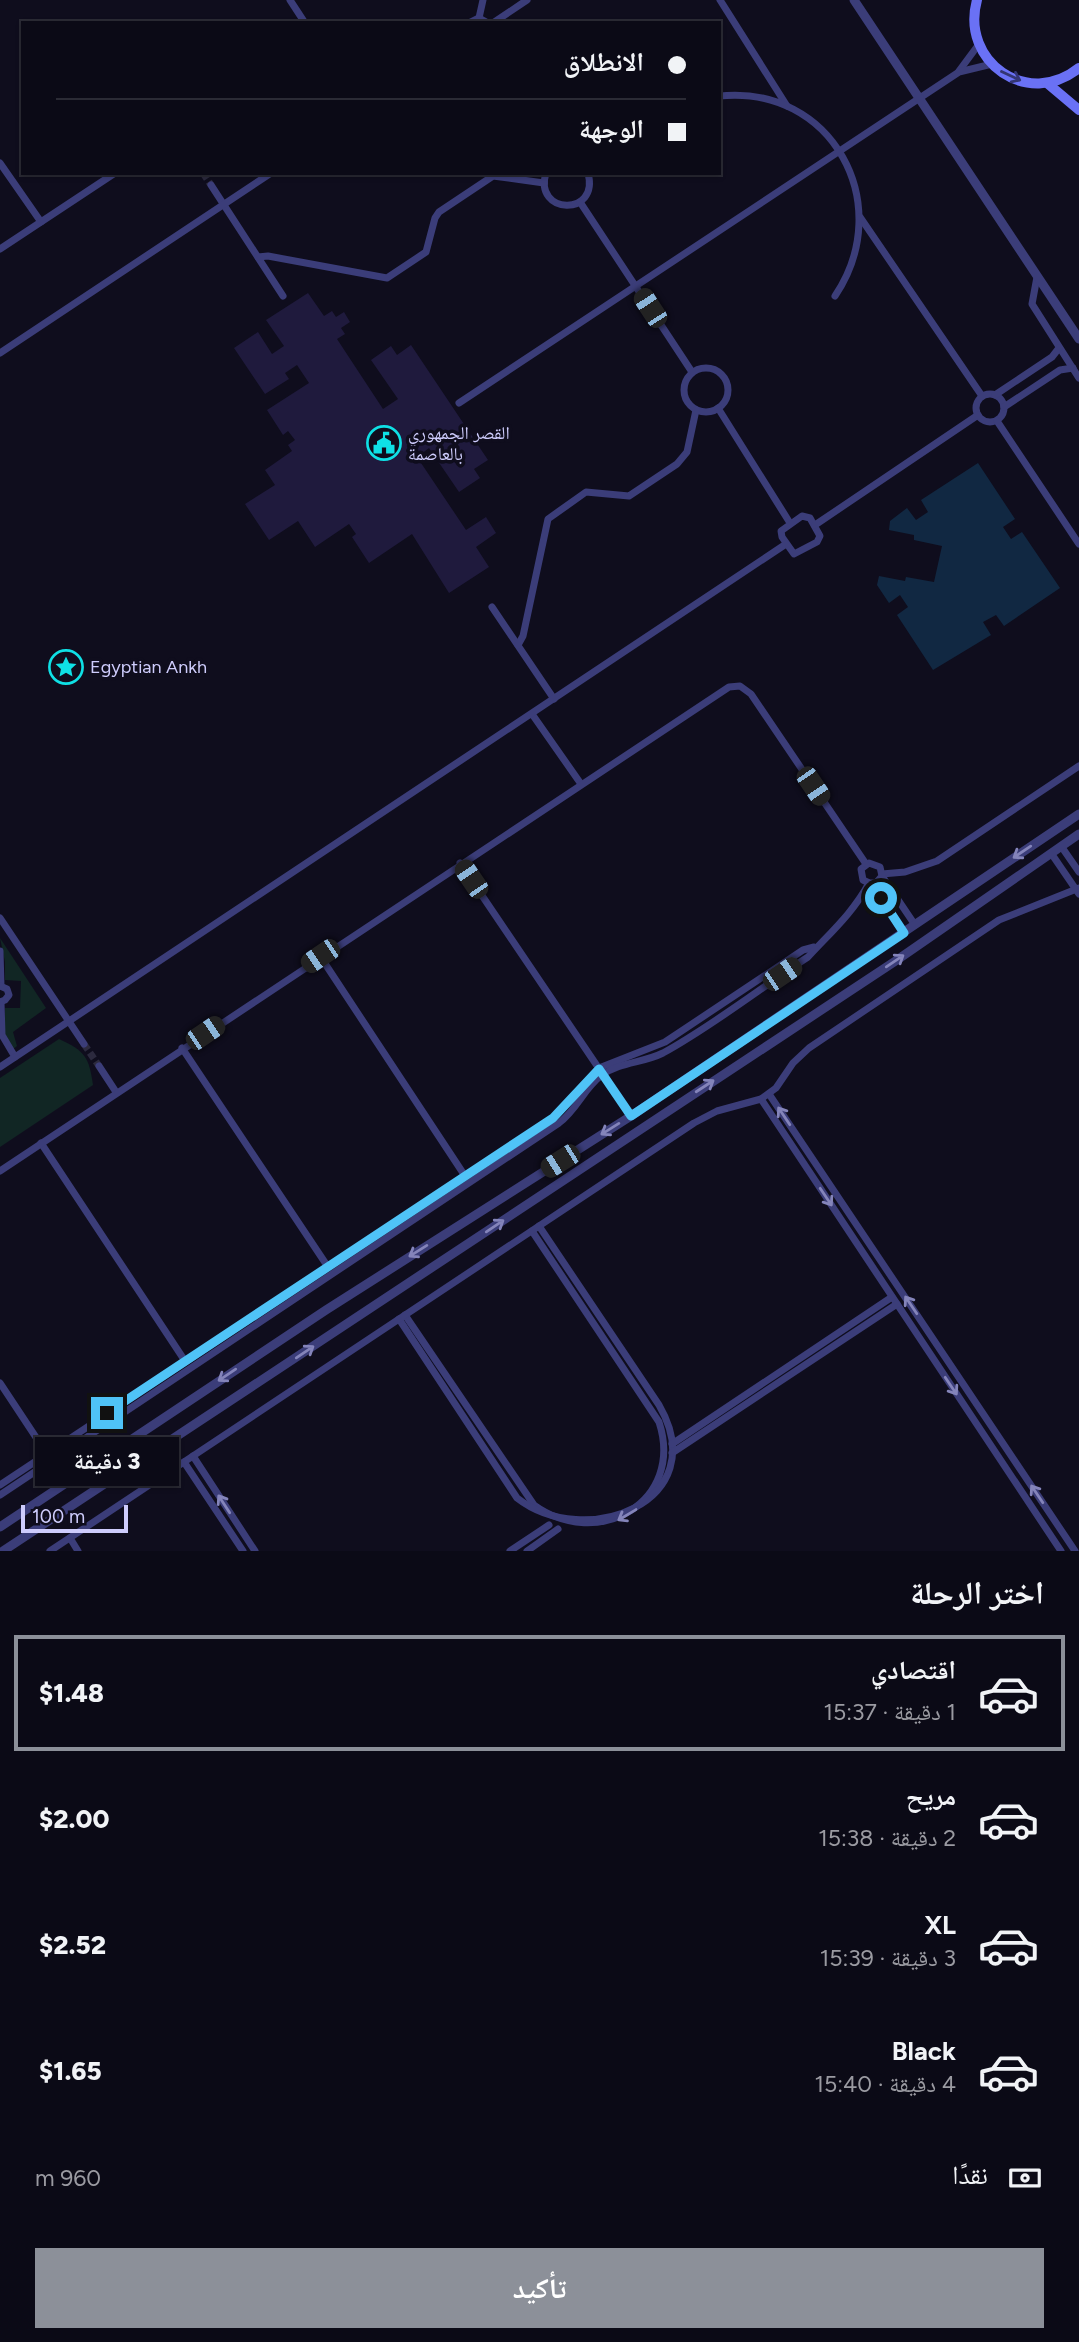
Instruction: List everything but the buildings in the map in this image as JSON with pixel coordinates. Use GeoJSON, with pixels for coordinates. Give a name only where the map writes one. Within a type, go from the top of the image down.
{"type":"FeatureCollection","features":[{"type":"Feature","properties":{"kind":"main road"},"geometry":{"type":"LineString","coordinates":[[976,0],[974,19],[979,44],[992,64],[1013,79],[1047,83],[1063,78],[1079,68]]}},
{"type":"Feature","properties":{"kind":"main road"},"geometry":{"type":"LineString","coordinates":[[1047,83],[1079,110]]}},
{"type":"Feature","properties":{"kind":"street"},"geometry":{"type":"LineString","coordinates":[[290,0],[304,21]]}},
{"type":"Feature","properties":{"kind":"street"},"geometry":{"type":"LineString","coordinates":[[480,18],[483,0]]}},
{"type":"Feature","properties":{"kind":"street"},"geometry":{"type":"LineString","coordinates":[[497,21],[527,0]]}},
{"type":"Feature","properties":{"kind":"street"},"geometry":{"type":"LineString","coordinates":[[720,0],[769,82],[787,106]]}},
{"type":"Feature","properties":{"kind":"street"},"geometry":{"type":"LineString","coordinates":[[854,0],[1079,339]]}},
{"type":"Feature","properties":{"kind":"street"},"geometry":{"type":"LineString","coordinates":[[473,21],[480,18]]}},
{"type":"Feature","properties":{"kind":"street"},"geometry":{"type":"LineString","coordinates":[[480,18],[485,21]]}},
{"type":"Feature","properties":{"kind":"street"},"geometry":{"type":"LineString","coordinates":[[959,72],[979,44]]}},
{"type":"Feature","properties":{"kind":"street"},"geometry":{"type":"LineString","coordinates":[[459,403],[919,97],[959,72],[992,64]]}},
{"type":"Feature","properties":{"kind":"street"},"geometry":{"type":"LineString","coordinates":[[761,97],[769,82]]}},
{"type":"Feature","properties":{"kind":"street"},"geometry":{"type":"LineString","coordinates":[[721,96],[761,97],[787,106],[820,127],[839,150],[856,186],[860,216],[858,245],[848,275],[835,296]]}},
{"type":"Feature","properties":{"kind":"street"},"geometry":{"type":"LineString","coordinates":[[0,163],[41,222]]}},
{"type":"Feature","properties":{"kind":"street"},"geometry":{"type":"LineString","coordinates":[[0,249],[112,175]]}},
{"type":"Feature","properties":{"kind":"street"},"geometry":{"type":"LineString","coordinates":[[0,353],[268,175]]}},
{"type":"Feature","properties":{"kind":"street"},"geometry":{"type":"LineString","coordinates":[[258,257],[268,256],[387,278],[424,254],[439,212],[487,179],[500,175],[544,183]]}},
{"type":"Feature","properties":{"kind":"street"},"geometry":{"type":"LineString","coordinates":[[546,175],[544,183],[548,196],[554,202],[567,206],[580,202],[590,187],[588,175]]}},
{"type":"Feature","properties":{"kind":"street"},"geometry":{"type":"LineString","coordinates":[[211,185],[283,296]]}},
{"type":"Feature","properties":{"kind":"street"},"geometry":{"type":"LineString","coordinates":[[580,202],[692,372]]}},
{"type":"Feature","properties":{"kind":"street"},"geometry":{"type":"LineString","coordinates":[[860,216],[982,397]]}},
{"type":"Feature","properties":{"kind":"street"},"geometry":{"type":"LineString","coordinates":[[858,245],[866,240],[876,240]]}},
{"type":"Feature","properties":{"kind":"street"},"geometry":{"type":"LineString","coordinates":[[1037,277],[1032,304],[1079,378]]}},
{"type":"Feature","properties":{"kind":"street"},"geometry":{"type":"LineString","coordinates":[[995,395],[1004,407],[1003,415],[997,421],[986,422],[978,415],[976,405],[982,397],[995,395],[1042,364],[1059,348]]}},
{"type":"Feature","properties":{"kind":"street"},"geometry":{"type":"LineString","coordinates":[[1042,364],[1050,377]]}},
{"type":"Feature","properties":{"kind":"street"},"geometry":{"type":"LineString","coordinates":[[710,368],[724,377],[728,392],[718,408],[710,412],[696,410],[686,401],[684,383],[692,372],[710,368]]}},
{"type":"Feature","properties":{"kind":"street"},"geometry":{"type":"LineString","coordinates":[[1004,407],[1060,370],[1073,368]]}},
{"type":"Feature","properties":{"kind":"street"},"geometry":{"type":"LineString","coordinates":[[1005,388],[1013,401]]}},
{"type":"Feature","properties":{"kind":"street"},"geometry":{"type":"LineString","coordinates":[[718,408],[790,523]]}},
{"type":"Feature","properties":{"kind":"street"},"geometry":{"type":"LineString","coordinates":[[518,645],[523,636],[548,519],[586,492],[629,496],[680,462],[687,452],[696,410]]}},
{"type":"Feature","properties":{"kind":"street"},"geometry":{"type":"LineString","coordinates":[[815,525],[978,415]]}},
{"type":"Feature","properties":{"kind":"street"},"geometry":{"type":"LineString","coordinates":[[997,421],[1079,544]]}},
{"type":"Feature","properties":{"kind":"street"},"geometry":{"type":"LineString","coordinates":[[804,515],[815,525],[820,533],[818,540],[800,553],[792,552],[781,531],[804,515]]}},
{"type":"Feature","properties":{"kind":"street"},"geometry":{"type":"LineString","coordinates":[[0,1067],[786,544]]}},
{"type":"Feature","properties":{"kind":"street"},"geometry":{"type":"LineString","coordinates":[[492,607],[554,699]]}},
{"type":"Feature","properties":{"kind":"street"},"geometry":{"type":"LineString","coordinates":[[0,1171],[725,689],[740,687],[751,694],[866,864]]}},
{"type":"Feature","properties":{"kind":"street"},"geometry":{"type":"LineString","coordinates":[[532,714],[581,784]]}},
{"type":"Feature","properties":{"kind":"street"},"geometry":{"type":"LineString","coordinates":[[0,1485],[557,1114],[587,1078],[665,1042],[800,952],[814,947],[850,915],[871,884],[882,875],[905,872],[937,861],[1079,766]]}},
{"type":"Feature","properties":{"kind":"street"},"geometry":{"type":"LineString","coordinates":[[0,1527],[326,1310],[631,1116],[1079,814]]}},
{"type":"Feature","properties":{"kind":"street"},"geometry":{"type":"LineString","coordinates":[[3,1551],[779,1037],[1079,834]]}},
{"type":"Feature","properties":{"kind":"street"},"geometry":{"type":"LineString","coordinates":[[1062,846],[1079,872]]}},
{"type":"Feature","properties":{"kind":"street"},"geometry":{"type":"LineString","coordinates":[[50,1551],[702,1118],[769,1094],[809,1048],[999,920],[1078,891],[1051,853]]}},
{"type":"Feature","properties":{"kind":"street"},"geometry":{"type":"LineString","coordinates":[[460,863],[631,1116]]}},
{"type":"Feature","properties":{"kind":"street"},"geometry":{"type":"LineString","coordinates":[[904,933],[871,884],[861,876],[861,869],[866,864],[878,864],[882,875],[915,925]]}},
{"type":"Feature","properties":{"kind":"street"},"geometry":{"type":"LineString","coordinates":[[0,918],[84,1044]]}},
{"type":"Feature","properties":{"kind":"street"},"geometry":{"type":"LineString","coordinates":[[0,951],[1,986],[7,989],[9,995],[1,1002],[2,1035],[15,1057]]}},
{"type":"Feature","properties":{"kind":"street"},"geometry":{"type":"LineString","coordinates":[[320,956],[465,1176]]}},
{"type":"Feature","properties":{"kind":"street"},"geometry":{"type":"LineString","coordinates":[[769,1023],[779,1037]]}},
{"type":"Feature","properties":{"kind":"street"},"geometry":{"type":"LineString","coordinates":[[182,1048],[328,1267]]}},
{"type":"Feature","properties":{"kind":"street"},"geometry":{"type":"LineString","coordinates":[[99,1066],[116,1092]]}},
{"type":"Feature","properties":{"kind":"street"},"geometry":{"type":"LineString","coordinates":[[0,1495],[559,1123],[572,1112],[601,1071]]}},
{"type":"Feature","properties":{"kind":"street"},"geometry":{"type":"LineString","coordinates":[[672,1087],[681,1102]]}},
{"type":"Feature","properties":{"kind":"street"},"geometry":{"type":"LineString","coordinates":[[769,1094],[1075,1551]]}},
{"type":"Feature","properties":{"kind":"street"},"geometry":{"type":"LineString","coordinates":[[761,1099],[1060,1551]]}},
{"type":"Feature","properties":{"kind":"street"},"geometry":{"type":"LineString","coordinates":[[41,1143],[185,1362]]}},
{"type":"Feature","properties":{"kind":"street"},"geometry":{"type":"LineString","coordinates":[[536,1228],[656,1414],[669,1449],[666,1485],[651,1508]]}},
{"type":"Feature","properties":{"kind":"street"},"geometry":{"type":"LineString","coordinates":[[402,1317],[534,1505],[559,1521],[597,1527],[630,1515],[654,1489],[669,1449],[894,1300]]}},
{"type":"Feature","properties":{"kind":"street"},"geometry":{"type":"LineString","coordinates":[[402,1317],[517,1498],[534,1517],[566,1533]]}},
{"type":"Feature","properties":{"kind":"street"},"geometry":{"type":"LineString","coordinates":[[0,1383],[47,1454]]}},
{"type":"Feature","properties":{"kind":"street"},"geometry":{"type":"LineString","coordinates":[[193,1456],[255,1551]]}},
{"type":"Feature","properties":{"kind":"street"},"geometry":{"type":"LineString","coordinates":[[184,1462],[243,1551]]}},
{"type":"Feature","properties":{"kind":"street"},"geometry":{"type":"LineString","coordinates":[[510,1551],[559,1521]]}},
{"type":"Feature","properties":{"kind":"street"},"geometry":{"type":"LineString","coordinates":[[527,1551],[557,1530],[559,1521]]}},
{"type":"Feature","properties":{"kind":"street"},"geometry":{"type":"LineString","coordinates":[[70,1538],[78,1551]]}},
{"type":"Feature","properties":{"kind":"street"},"geometry":{"type":"LineString","coordinates":[[61,1544],[66,1551]]}},
{"type":"Feature","properties":{"kind":"green space"},"geometry":{"type":"Polygon","coordinates":[[[0,938],[46,1008],[13,1032],[17,1046],[13,1049],[5,1034],[5,1008],[20,1008],[21,981],[5,980],[5,962],[0,938]]]}},
{"type":"Feature","properties":{"kind":"green space"},"geometry":{"type":"Polygon","coordinates":[[[59,1039],[75,1047],[84,1056],[90,1068],[93,1085],[0,1147],[0,1078],[59,1039]]]}},
{"type":"Feature","properties":{"kind":"water"},"geometry":{"type":"Polygon","coordinates":[[[978,463],[1015,519],[1003,527],[1011,539],[1022,532],[1060,588],[1004,626],[996,615],[983,622],[991,635],[933,670],[897,615],[908,607],[900,595],[889,603],[877,585],[879,576],[905,581],[906,577],[934,582],[942,546],[914,540],[914,535],[889,530],[890,521],[907,508],[916,520],[928,512],[921,500],[978,463]]]}},
{"type":"Feature","properties":{"kind":"tunnel"},"geometry":{"type":"LineString","coordinates":[[204,175],[211,185]]}},
{"type":"Feature","properties":{"kind":"tunnel"},"geometry":{"type":"LineString","coordinates":[[84,1044],[99,1066]]}},
{"type":"Feature","properties":{"kind":"place","name":"القصر الجمهوري بالعاصمة"},"geometry":{"type":"Point","coordinates":[384,443]}},
{"type":"Feature","properties":{"kind":"place","name":"Egyptian Ankh"},"geometry":{"type":"Point","coordinates":[66,667]}},
{"type":"Feature","properties":{"kind":"route"},"geometry":{"type":"LineString","coordinates":[[107,1413],[553,1118],[573,1098],[587,1078],[599,1069],[631,1116],[904,933],[881,898]]}}]}
